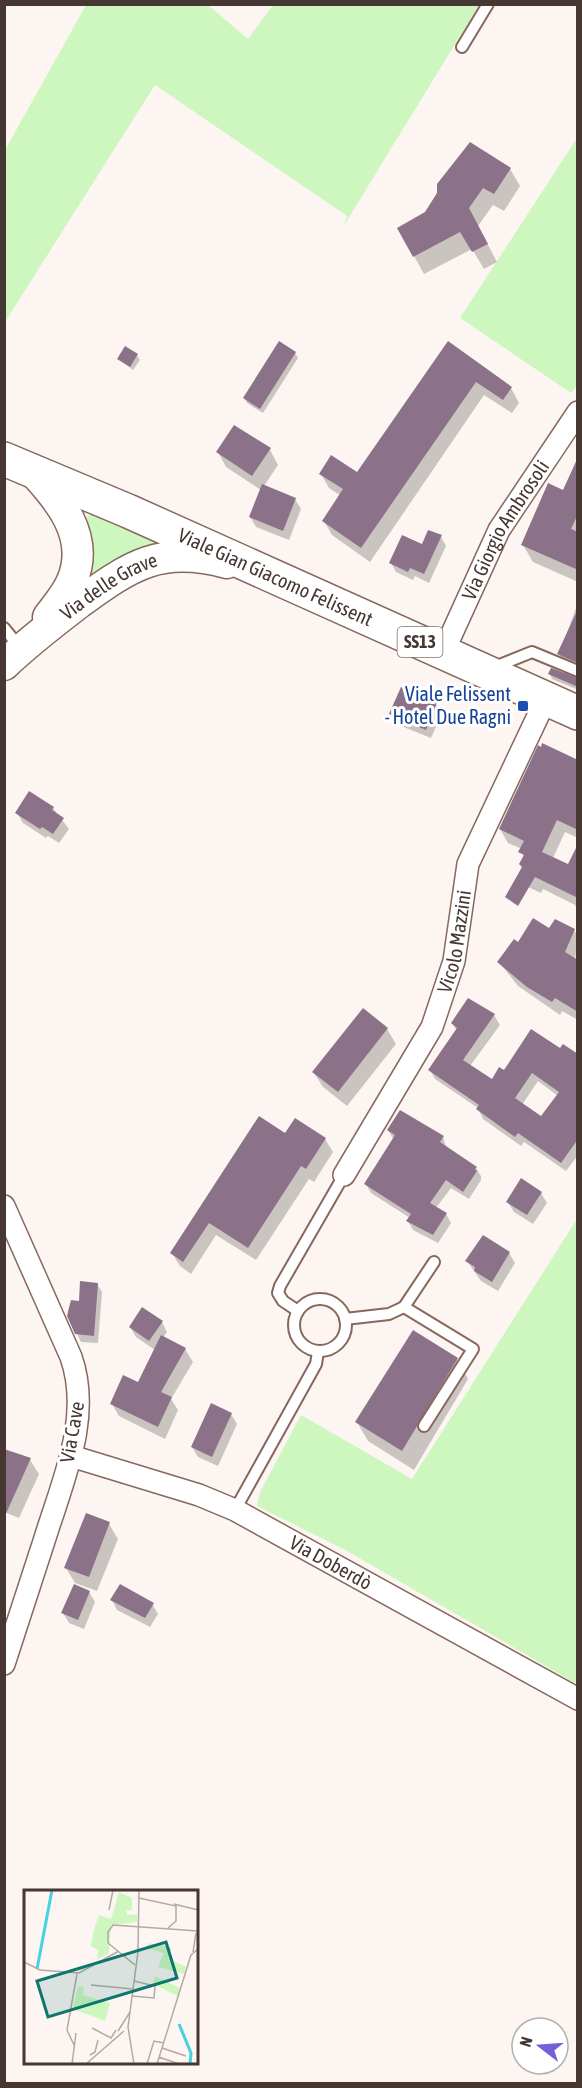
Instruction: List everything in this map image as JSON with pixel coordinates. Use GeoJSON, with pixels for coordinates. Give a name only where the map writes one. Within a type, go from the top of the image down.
{"type":"FeatureCollection","features":[{"type":"Feature","properties":{"kind":"main road","name":"Viale Gian Giacomo Felissent"},"geometry":{"type":"LineString","coordinates":[[18,464],[578,713]]}},
{"type":"Feature","properties":{"kind":"main road","name":"Via delle Grave"},"geometry":{"type":"LineString","coordinates":[[16,644],[72,581],[77,555],[75,533],[64,507],[18,464]]}},
{"type":"Feature","properties":{"kind":"main road","name":"Via delle Grave"},"geometry":{"type":"LineString","coordinates":[[16,644],[116,576],[157,559],[206,557],[262,572]]}},
{"type":"Feature","properties":{"kind":"street","name":"Via Giorgio Ambrosoli"},"geometry":{"type":"LineString","coordinates":[[443,653],[498,530],[578,412]]}},
{"type":"Feature","properties":{"kind":"street","name":"Vicolo Mazzini"},"geometry":{"type":"LineString","coordinates":[[344,1175],[432,1027],[454,961],[468,864],[546,699]]}},
{"type":"Feature","properties":{"kind":"street","name":"Via Cave"},"geometry":{"type":"LineString","coordinates":[[4,1206],[76,1372],[78,1414],[71,1456],[4,1664]]}},
{"type":"Feature","properties":{"kind":"street","name":"Via Doberdò"},"geometry":{"type":"LineString","coordinates":[[71,1456],[179,1488],[235,1510],[578,1699]]}},
{"type":"Feature","properties":{"kind":"lane"},"geometry":{"type":"LineString","coordinates":[[462,47],[488,4]]}},
{"type":"Feature","properties":{"kind":"lane"},"geometry":{"type":"LineString","coordinates":[[484,671],[532,652],[578,671]]}},
{"type":"Feature","properties":{"kind":"lane"},"geometry":{"type":"LineString","coordinates":[[298,1311],[283,1301],[278,1293],[280,1286],[344,1175]]}},
{"type":"Feature","properties":{"kind":"lane"},"geometry":{"type":"LineString","coordinates":[[345,1319],[388,1314],[404,1307],[434,1262]]}},
{"type":"Feature","properties":{"kind":"lane"},"geometry":{"type":"LineString","coordinates":[[322,1299],[337,1305],[345,1319],[346,1327],[340,1342],[326,1351],[318,1352],[302,1344],[296,1337],[294,1319],[298,1311],[312,1300],[322,1299]]}},
{"type":"Feature","properties":{"kind":"lane"},"geometry":{"type":"LineString","coordinates":[[404,1307],[473,1349],[424,1426]]}},
{"type":"Feature","properties":{"kind":"lane"},"geometry":{"type":"LineString","coordinates":[[235,1510],[316,1364],[318,1352]]}},
{"type":"Feature","properties":{"kind":"green space"},"geometry":{"type":"Polygon","coordinates":[[[86,5],[208,5],[248,39],[273,5],[479,5],[343,227],[347,216],[155,85],[5,322],[5,150],[86,5]]]}},
{"type":"Feature","properties":{"kind":"green space"},"geometry":{"type":"Polygon","coordinates":[[[577,138],[578,385],[571,393],[460,318],[577,138]]]}},
{"type":"Feature","properties":{"kind":"green space"},"geometry":{"type":"Polygon","coordinates":[[[92,514],[160,544],[88,584],[81,519],[92,514]]]}},
{"type":"Feature","properties":{"kind":"green space"},"geometry":{"type":"Polygon","coordinates":[[[577,1219],[578,1679],[575,1683],[347,1551],[257,1506],[260,1492],[301,1415],[412,1479],[577,1219]]]}},
{"type":"Feature","properties":{"kind":"building"},"geometry":{"type":"Polygon","coordinates":[[[470,142],[511,168],[494,194],[483,188],[469,208],[488,244],[472,252],[460,232],[413,257],[397,228],[425,212],[437,193],[437,184],[470,142]]]}},
{"type":"Feature","properties":{"kind":"building"},"geometry":{"type":"Polygon","coordinates":[[[279,341],[296,352],[260,409],[243,398],[279,341]]]}},
{"type":"Feature","properties":{"kind":"building"},"geometry":{"type":"Polygon","coordinates":[[[448,341],[512,387],[503,400],[476,382],[361,548],[322,521],[343,489],[319,474],[331,455],[357,472],[448,341]]]}},
{"type":"Feature","properties":{"kind":"building"},"geometry":{"type":"Polygon","coordinates":[[[125,346],[138,354],[130,367],[117,359],[125,346]]]}},
{"type":"Feature","properties":{"kind":"building"},"geometry":{"type":"Polygon","coordinates":[[[234,425],[271,448],[252,476],[216,452],[234,425]]]}},
{"type":"Feature","properties":{"kind":"building"},"geometry":{"type":"Polygon","coordinates":[[[578,457],[578,514],[571,529],[578,532],[578,570],[521,545],[548,483],[563,490],[578,457]]]}},
{"type":"Feature","properties":{"kind":"building"},"geometry":{"type":"Polygon","coordinates":[[[262,484],[296,498],[283,531],[249,517],[262,484]]]}},
{"type":"Feature","properties":{"kind":"building"},"geometry":{"type":"Polygon","coordinates":[[[428,530],[442,535],[424,574],[410,568],[408,572],[389,563],[402,535],[422,544],[428,530]]]}},
{"type":"Feature","properties":{"kind":"building"},"geometry":{"type":"Polygon","coordinates":[[[578,609],[578,663],[557,654],[578,609]]]}},
{"type":"Feature","properties":{"kind":"building"},"geometry":{"type":"Polygon","coordinates":[[[551,668],[578,678],[578,687],[548,674],[551,668]]]}},
{"type":"Feature","properties":{"kind":"building"},"geometry":{"type":"Polygon","coordinates":[[[401,687],[437,702],[426,730],[389,714],[401,687]]]}},
{"type":"Feature","properties":{"kind":"building"},"geometry":{"type":"Polygon","coordinates":[[[542,743],[578,760],[578,830],[557,820],[542,852],[568,864],[578,844],[578,898],[535,877],[518,906],[505,897],[522,867],[519,864],[524,855],[518,852],[524,841],[499,829],[538,745],[541,747],[542,743]]]}},
{"type":"Feature","properties":{"kind":"building"},"geometry":{"type":"Polygon","coordinates":[[[29,791],[54,807],[52,810],[64,818],[53,834],[42,827],[40,829],[15,813],[29,791]]]}},
{"type":"Feature","properties":{"kind":"building"},"geometry":{"type":"Polygon","coordinates":[[[533,918],[549,928],[555,919],[575,929],[565,952],[578,960],[578,1012],[555,998],[552,1002],[527,987],[497,962],[514,939],[518,942],[533,918]]]}},
{"type":"Feature","properties":{"kind":"building"},"geometry":{"type":"Polygon","coordinates":[[[468,998],[495,1014],[463,1060],[492,1079],[499,1067],[504,1070],[531,1029],[560,1048],[563,1044],[578,1054],[578,1139],[561,1163],[518,1133],[515,1137],[476,1109],[479,1105],[428,1070],[457,1028],[451,1023],[468,998]],[[532,1073],[515,1098],[541,1116],[559,1092],[532,1073]]]}},
{"type":"Feature","properties":{"kind":"building"},"geometry":{"type":"Polygon","coordinates":[[[363,1008],[388,1028],[338,1092],[312,1072],[363,1008]]]}},
{"type":"Feature","properties":{"kind":"building"},"geometry":{"type":"Polygon","coordinates":[[[400,1110],[444,1136],[440,1142],[477,1167],[475,1169],[477,1171],[463,1192],[446,1180],[430,1203],[447,1213],[433,1235],[406,1221],[411,1214],[364,1184],[395,1135],[387,1130],[400,1110]]]}},
{"type":"Feature","properties":{"kind":"building"},"geometry":{"type":"Polygon","coordinates":[[[259,1116],[285,1133],[295,1118],[326,1138],[306,1169],[301,1166],[248,1248],[209,1223],[183,1262],[170,1253],[259,1116]]]}},
{"type":"Feature","properties":{"kind":"building"},"geometry":{"type":"Polygon","coordinates":[[[521,1178],[542,1192],[527,1215],[506,1202],[521,1178]]]}},
{"type":"Feature","properties":{"kind":"building"},"geometry":{"type":"Polygon","coordinates":[[[483,1235],[510,1252],[492,1282],[474,1271],[475,1267],[465,1261],[483,1235]]]}},
{"type":"Feature","properties":{"kind":"building"},"geometry":{"type":"Polygon","coordinates":[[[80,1281],[98,1283],[94,1336],[75,1334],[67,1316],[71,1300],[79,1301],[80,1281]]]}},
{"type":"Feature","properties":{"kind":"building"},"geometry":{"type":"Polygon","coordinates":[[[142,1307],[163,1321],[149,1341],[129,1327],[142,1307]]]}},
{"type":"Feature","properties":{"kind":"building"},"geometry":{"type":"Polygon","coordinates":[[[413,1330],[458,1358],[402,1451],[355,1422],[413,1330]]]}},
{"type":"Feature","properties":{"kind":"building"},"geometry":{"type":"Polygon","coordinates":[[[161,1335],[186,1348],[161,1392],[172,1397],[158,1427],[110,1404],[123,1375],[138,1382],[161,1335]]]}},
{"type":"Feature","properties":{"kind":"building"},"geometry":{"type":"Polygon","coordinates":[[[211,1403],[232,1413],[212,1457],[191,1447],[211,1403]]]}},
{"type":"Feature","properties":{"kind":"building"},"geometry":{"type":"Polygon","coordinates":[[[4,1449],[31,1458],[4,1518],[4,1449]]]}},
{"type":"Feature","properties":{"kind":"building"},"geometry":{"type":"Polygon","coordinates":[[[86,1513],[110,1522],[89,1577],[64,1568],[86,1513]]]}},
{"type":"Feature","properties":{"kind":"building"},"geometry":{"type":"Polygon","coordinates":[[[74,1584],[90,1591],[78,1620],[61,1613],[74,1584]]]}},
{"type":"Feature","properties":{"kind":"building"},"geometry":{"type":"Polygon","coordinates":[[[120,1584],[154,1603],[145,1618],[110,1600],[120,1584]]]}},
{"type":"Feature","properties":{"kind":"place","name":"Viale Felissent - Hotel Due Ragni"},"geometry":{"type":"Point","coordinates":[523,706]}}]}
